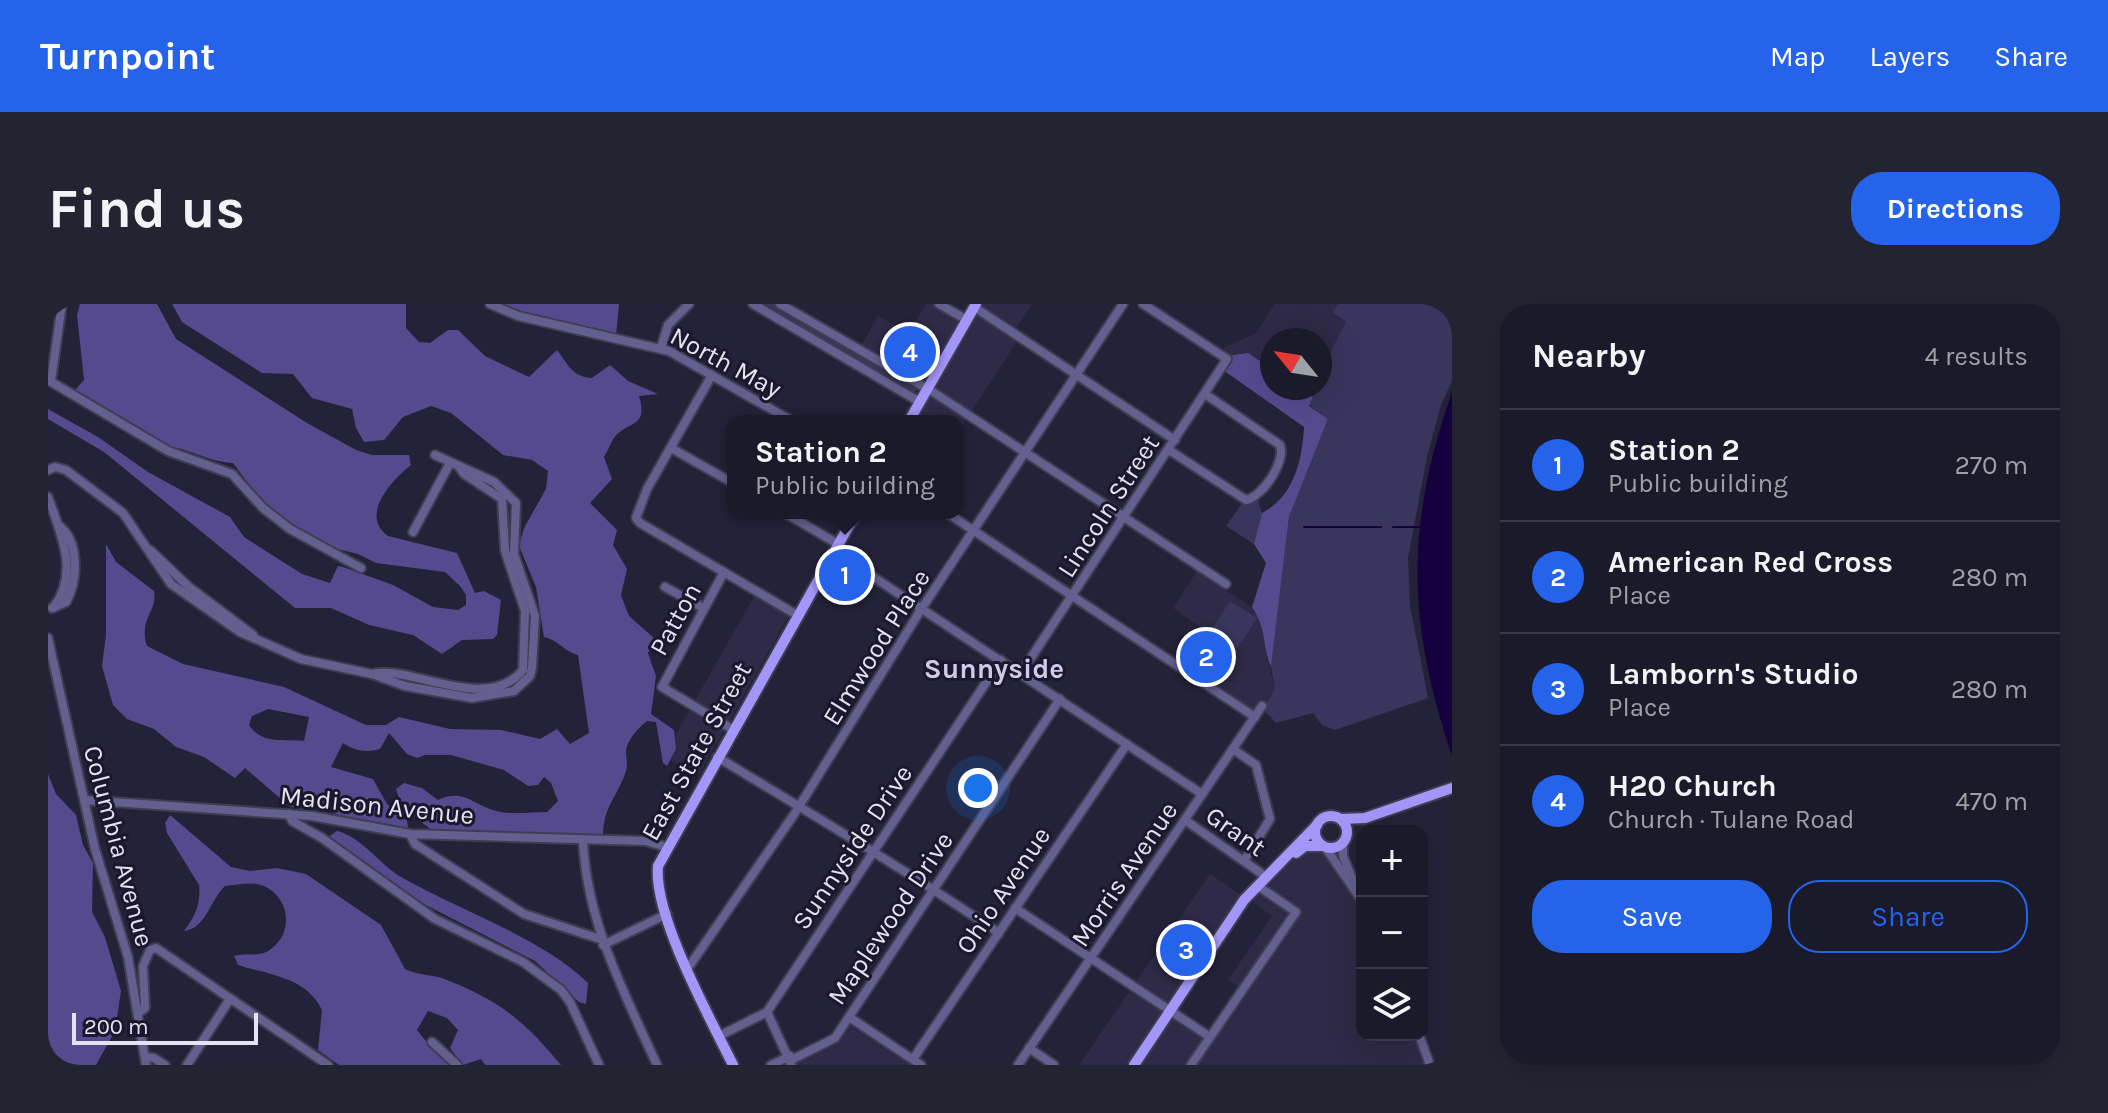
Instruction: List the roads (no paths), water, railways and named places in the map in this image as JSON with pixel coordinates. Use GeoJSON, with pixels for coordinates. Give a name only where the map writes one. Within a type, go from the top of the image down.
{"type":"FeatureCollection","features":[{"type":"Feature","properties":{"kind":"main road"},"geometry":{"type":"LineString","coordinates":[[912,415],[975,306]]}},
{"type":"Feature","properties":{"kind":"main road","name":"East State Street"},"geometry":{"type":"LineString","coordinates":[[733,1065],[688,968],[667,914],[657,877],[666,847],[852,519]]}},
{"type":"Feature","properties":{"kind":"main road"},"geometry":{"type":"LineString","coordinates":[[1134,1065],[1235,912],[1265,876],[1317,825],[1328,816],[1355,821],[1449,789]]}},
{"type":"Feature","properties":{"kind":"main road"},"geometry":{"type":"LineString","coordinates":[[1184,990],[1261,888],[1300,849],[1334,848],[1384,813]]}},
{"type":"Feature","properties":{"kind":"main road"},"geometry":{"type":"LineString","coordinates":[[1342,819],[1347,829],[1344,842]]}},
{"type":"Feature","properties":{"kind":"main road"},"geometry":{"type":"LineString","coordinates":[[1317,825],[1316,836],[1324,846]]}},
{"type":"Feature","properties":{"kind":"street"},"geometry":{"type":"LineString","coordinates":[[62,304],[49,380],[168,451],[232,474],[263,508],[294,532],[361,568]]}},
{"type":"Feature","properties":{"kind":"street","name":"North May"},"geometry":{"type":"LineString","coordinates":[[490,304],[518,316],[661,348],[782,415]]}},
{"type":"Feature","properties":{"kind":"street"},"geometry":{"type":"LineString","coordinates":[[661,348],[668,325],[689,304]]}},
{"type":"Feature","properties":{"kind":"street"},"geometry":{"type":"LineString","coordinates":[[753,304],[920,402]]}},
{"type":"Feature","properties":{"kind":"street"},"geometry":{"type":"LineString","coordinates":[[780,304],[927,389],[1226,584]]}},
{"type":"Feature","properties":{"kind":"street"},"geometry":{"type":"LineString","coordinates":[[939,304],[967,320]]}},
{"type":"Feature","properties":{"kind":"street","name":"Elmwood Place"},"geometry":{"type":"LineString","coordinates":[[688,968],[797,808],[922,608],[1123,304]]}},
{"type":"Feature","properties":{"kind":"street","name":"Lincoln Street"},"geometry":{"type":"LineString","coordinates":[[1021,673],[1227,359],[1143,304]]}},
{"type":"Feature","properties":{"kind":"street"},"geometry":{"type":"LineString","coordinates":[[975,306],[1175,440]]}},
{"type":"Feature","properties":{"kind":"street"},"geometry":{"type":"LineString","coordinates":[[712,375],[636,511],[636,518],[797,615]]}},
{"type":"Feature","properties":{"kind":"street"},"geometry":{"type":"LineString","coordinates":[[1169,450],[1246,500],[1258,494],[1271,475],[1282,456],[1280,445],[1205,394]]}},
{"type":"Feature","properties":{"kind":"street"},"geometry":{"type":"LineString","coordinates":[[671,448],[727,480]]}},
{"type":"Feature","properties":{"kind":"street"},"geometry":{"type":"LineString","coordinates":[[48,470],[55,467],[66,470],[107,500],[133,524],[158,570],[182,593],[240,632],[301,659],[372,674],[405,686],[472,698],[505,694],[523,684],[530,676],[535,616],[514,554],[516,503],[494,482],[435,455]]}},
{"type":"Feature","properties":{"kind":"street"},"geometry":{"type":"LineString","coordinates":[[413,532],[450,463]]}},
{"type":"Feature","properties":{"kind":"street"},"geometry":{"type":"LineString","coordinates":[[48,497],[58,525],[69,578],[50,609]]}},
{"type":"Feature","properties":{"kind":"street"},"geometry":{"type":"LineString","coordinates":[[794,519],[1202,794]]}},
{"type":"Feature","properties":{"kind":"street"},"geometry":{"type":"LineString","coordinates":[[956,519],[1255,717]]}},
{"type":"Feature","properties":{"kind":"street","name":"Patton"},"geometry":{"type":"LineString","coordinates":[[724,572],[662,687],[732,729]]}},
{"type":"Feature","properties":{"kind":"street"},"geometry":{"type":"LineString","coordinates":[[665,587],[703,608]]}},
{"type":"Feature","properties":{"kind":"street","name":"Columbia Avenue"},"geometry":{"type":"LineString","coordinates":[[48,638],[84,800],[127,953],[145,1061]]}},
{"type":"Feature","properties":{"kind":"street","name":"Sunnyside Drive"},"geometry":{"type":"LineString","coordinates":[[719,1036],[767,1012],[1001,660]]}},
{"type":"Feature","properties":{"kind":"street","name":"Maplewood Drive"},"geometry":{"type":"LineString","coordinates":[[771,1065],[832,1042],[1060,699]]}},
{"type":"Feature","properties":{"kind":"street","name":"Morris Avenue"},"geometry":{"type":"LineString","coordinates":[[1018,1065],[1262,706]]}},
{"type":"Feature","properties":{"kind":"street","name":"Ohio Avenue"},"geometry":{"type":"LineString","coordinates":[[917,1062],[1015,908],[1127,744]]}},
{"type":"Feature","properties":{"kind":"street"},"geometry":{"type":"LineString","coordinates":[[1233,749],[1256,765],[1270,819],[1244,861]]}},
{"type":"Feature","properties":{"kind":"street"},"geometry":{"type":"LineString","coordinates":[[717,757],[874,852],[999,933]]}},
{"type":"Feature","properties":{"kind":"street","name":"Madison Avenue"},"geometry":{"type":"LineString","coordinates":[[84,800],[202,805],[289,814],[410,834],[650,841],[666,847]]}},
{"type":"Feature","properties":{"kind":"street"},"geometry":{"type":"LineString","coordinates":[[289,814],[292,821],[322,838],[435,919],[523,962],[561,990],[568,998],[599,1065]]}},
{"type":"Feature","properties":{"kind":"street","name":"Grant"},"geometry":{"type":"LineString","coordinates":[[1185,820],[1265,876]]}},
{"type":"Feature","properties":{"kind":"street"},"geometry":{"type":"LineString","coordinates":[[410,834],[415,844],[524,914],[602,942],[667,914]]}},
{"type":"Feature","properties":{"kind":"street"},"geometry":{"type":"LineString","coordinates":[[583,841],[590,902],[602,942],[657,1065]]}},
{"type":"Feature","properties":{"kind":"street"},"geometry":{"type":"LineString","coordinates":[[1344,842],[1343,856],[1360,897]]}},
{"type":"Feature","properties":{"kind":"street"},"geometry":{"type":"LineString","coordinates":[[1324,846],[1355,888]]}},
{"type":"Feature","properties":{"kind":"street"},"geometry":{"type":"LineString","coordinates":[[1191,1065],[1296,912],[1261,888]]}},
{"type":"Feature","properties":{"kind":"street"},"geometry":{"type":"LineString","coordinates":[[1015,908],[1210,1037]]}},
{"type":"Feature","properties":{"kind":"street"},"geometry":{"type":"LineString","coordinates":[[138,1013],[145,1008],[143,961],[150,950],[156,948],[328,1065]]}},
{"type":"Feature","properties":{"kind":"street"},"geometry":{"type":"LineString","coordinates":[[187,1065],[230,999]]}},
{"type":"Feature","properties":{"kind":"street"},"geometry":{"type":"LineString","coordinates":[[767,1012],[791,1060]]}},
{"type":"Feature","properties":{"kind":"street"},"geometry":{"type":"LineString","coordinates":[[849,1017],[917,1062]]}},
{"type":"Feature","properties":{"kind":"street"},"geometry":{"type":"LineString","coordinates":[[1421,1041],[1430,1065]]}},
{"type":"Feature","properties":{"kind":"street"},"geometry":{"type":"LineString","coordinates":[[432,1042],[457,1065]]}},
{"type":"Feature","properties":{"kind":"street"},"geometry":{"type":"LineString","coordinates":[[1029,1048],[1054,1065]]}},
{"type":"Feature","properties":{"kind":"street"},"geometry":{"type":"LineString","coordinates":[[145,1061],[154,1058],[165,1065]]}},
{"type":"Feature","properties":{"kind":"waterway"},"geometry":{"type":"LineString","coordinates":[[1304,527],[1381,527]]}},
{"type":"Feature","properties":{"kind":"waterway"},"geometry":{"type":"LineString","coordinates":[[1393,527],[1420,527]]}},
{"type":"Feature","properties":{"kind":"place","name":"H20 Church"},"geometry":{"type":"Point","coordinates":[910,352]}},
{"type":"Feature","properties":{"kind":"place","name":"Station 2"},"geometry":{"type":"Point","coordinates":[845,575]}},
{"type":"Feature","properties":{"kind":"place","name":"American Red Cross"},"geometry":{"type":"Point","coordinates":[1206,657]}},
{"type":"Feature","properties":{"kind":"place","name":"Lamborn's Studio"},"geometry":{"type":"Point","coordinates":[1186,950]}},
{"type":"Feature","properties":{"kind":"district","name":"Sunnyside"},"geometry":{"type":"Point","coordinates":[994,668]}}]}
